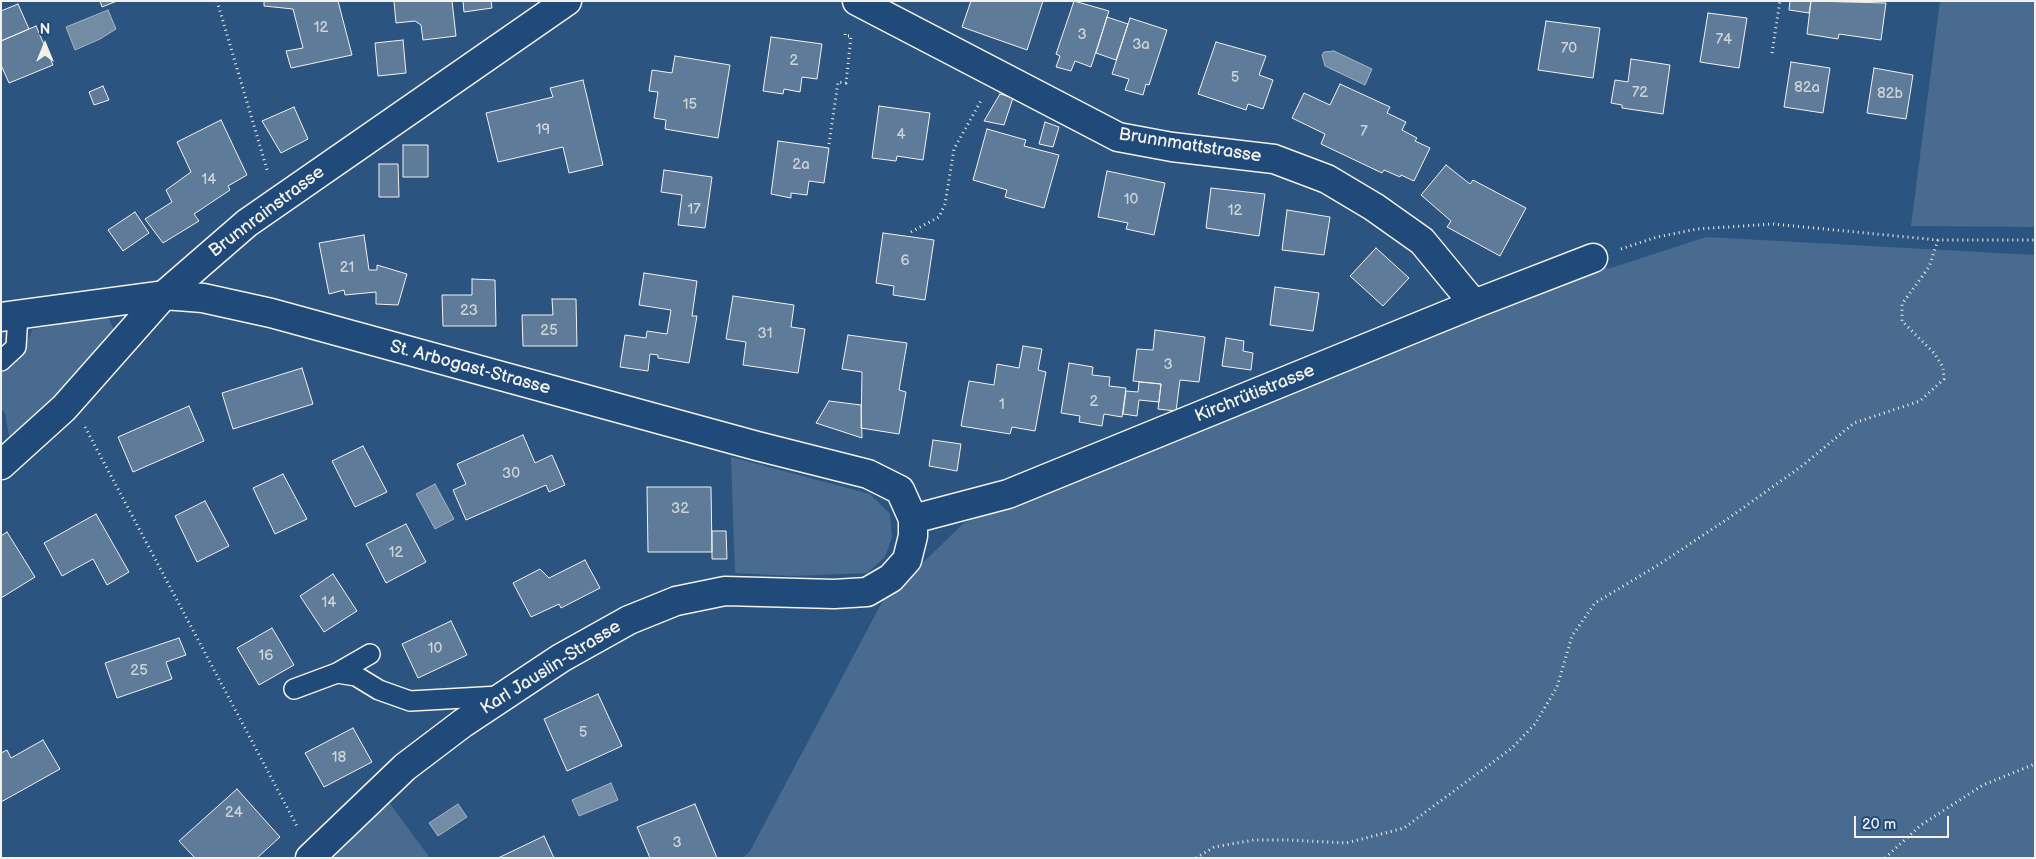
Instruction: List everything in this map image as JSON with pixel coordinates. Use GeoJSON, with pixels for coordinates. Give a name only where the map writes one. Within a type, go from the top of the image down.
{"type":"FeatureCollection","features":[{"type":"Feature","properties":{"kind":"street","name":"Brunnrainstrasse"},"geometry":{"type":"LineString","coordinates":[[1,465],[71,400],[164,295],[247,222],[567,1]]}},
{"type":"Feature","properties":{"kind":"street","name":"Brunnmattstrasse"},"geometry":{"type":"LineString","coordinates":[[857,1],[1118,137],[1172,147],[1274,159],[1328,179],[1374,207],[1422,240],[1474,304]]}},
{"type":"Feature","properties":{"kind":"street","name":"Kirchrütistrasse"},"geometry":{"type":"LineString","coordinates":[[914,519],[1008,494],[1474,304],[1592,258]]}},
{"type":"Feature","properties":{"kind":"street","name":"St. Arbogast-Strasse"},"geometry":{"type":"LineString","coordinates":[[10,316],[164,295],[204,298],[271,313],[756,446],[868,474],[900,490],[914,519]]}},
{"type":"Feature","properties":{"kind":"street","name":"Karl Jauslin-Strasse"},"geometry":{"type":"LineString","coordinates":[[311,857],[405,767],[503,696],[561,658],[629,620],[676,601],[724,591],[834,594],[867,592],[891,578],[907,560],[914,536],[914,519]]}},
{"type":"Feature","properties":{"kind":"lane"},"geometry":{"type":"LineString","coordinates":[[1,361],[16,347],[10,316]]}},
{"type":"Feature","properties":{"kind":"lane"},"geometry":{"type":"LineString","coordinates":[[294,688],[337,673],[370,654]]}},
{"type":"Feature","properties":{"kind":"lane"},"geometry":{"type":"LineString","coordinates":[[337,673],[356,676],[379,690],[410,701],[445,701],[503,696]]}},
{"type":"Feature","properties":{"kind":"path"},"geometry":{"type":"LineString","coordinates":[[217,1],[276,202]]}},
{"type":"Feature","properties":{"kind":"path"},"geometry":{"type":"LineString","coordinates":[[1772,53],[1780,1]]}},
{"type":"Feature","properties":{"kind":"path"},"geometry":{"type":"LineString","coordinates":[[829,144],[838,82],[846,83],[851,36],[845,36],[846,28]]}},
{"type":"Feature","properties":{"kind":"path"},"geometry":{"type":"LineString","coordinates":[[911,232],[939,217],[945,204],[954,149],[995,74]]}},
{"type":"Feature","properties":{"kind":"path"},"geometry":{"type":"LineString","coordinates":[[1592,258],[1657,237],[1697,229],[1773,224],[1938,240],[2035,240]]}},
{"type":"Feature","properties":{"kind":"path"},"geometry":{"type":"LineString","coordinates":[[1196,858],[1214,847],[1254,840],[1346,843],[1404,828],[1512,748],[1535,724],[1557,687],[1572,636],[1595,603],[1655,567],[1726,520],[1802,466],[1854,423],[1920,401],[1944,379],[1943,367],[1934,354],[1902,321],[1902,304],[1929,266],[1938,240]]}},
{"type":"Feature","properties":{"kind":"path"},"geometry":{"type":"LineString","coordinates":[[71,400],[311,857]]}},
{"type":"Feature","properties":{"kind":"path"},"geometry":{"type":"LineString","coordinates":[[1885,858],[1922,825],[1982,785],[2035,764]]}},
{"type":"Feature","properties":{"kind":"shaded area"},"geometry":{"type":"Polygon","coordinates":[[[1940,1],[2035,1],[2035,227],[1911,226],[1940,1]]]}},
{"type":"Feature","properties":{"kind":"shaded area"},"geometry":{"type":"Polygon","coordinates":[[[108,10],[116,29],[100,39],[75,50],[66,27],[108,10]]]}},
{"type":"Feature","properties":{"kind":"shaded area"},"geometry":{"type":"Polygon","coordinates":[[[1334,51],[1372,69],[1365,85],[1325,66],[1322,55],[1324,52],[1334,51]]]}},
{"type":"Feature","properties":{"kind":"shaded area"},"geometry":{"type":"Polygon","coordinates":[[[1706,237],[2035,255],[2035,858],[743,858],[750,851],[882,602],[964,523],[1082,477],[1593,258],[1608,269],[1706,237]]]}},
{"type":"Feature","properties":{"kind":"shaded area"},"geometry":{"type":"Polygon","coordinates":[[[108,317],[116,334],[10,441],[5,413],[1,409],[1,372],[21,354],[33,329],[108,317]]]}},
{"type":"Feature","properties":{"kind":"shaded area"},"geometry":{"type":"Polygon","coordinates":[[[731,457],[870,494],[890,514],[892,537],[885,557],[867,573],[792,576],[735,573],[731,457]]]}},
{"type":"Feature","properties":{"kind":"shaded area"},"geometry":{"type":"Polygon","coordinates":[[[435,484],[454,519],[435,529],[416,494],[435,484]]]}},
{"type":"Feature","properties":{"kind":"shaded area"},"geometry":{"type":"Polygon","coordinates":[[[611,783],[618,800],[579,816],[572,800],[611,783]]]}},
{"type":"Feature","properties":{"kind":"shaded area"},"geometry":{"type":"Polygon","coordinates":[[[388,801],[430,858],[328,858],[388,801]]]}},
{"type":"Feature","properties":{"kind":"shaded area"},"geometry":{"type":"Polygon","coordinates":[[[458,804],[467,817],[438,836],[429,823],[458,804]]]}},
{"type":"Feature","properties":{"kind":"building"},"geometry":{"type":"Polygon","coordinates":[[[100,1],[117,1],[102,7],[100,1]]]}},
{"type":"Feature","properties":{"kind":"building"},"geometry":{"type":"Polygon","coordinates":[[[264,1],[338,1],[352,55],[291,68],[286,51],[303,48],[293,9],[264,6],[264,1]]]}},
{"type":"Feature","properties":{"kind":"building"},"geometry":{"type":"Polygon","coordinates":[[[394,1],[452,1],[456,36],[423,40],[421,25],[415,21],[396,23],[394,1]]]}},
{"type":"Feature","properties":{"kind":"building"},"geometry":{"type":"Polygon","coordinates":[[[463,1],[491,1],[492,8],[464,12],[463,1]]]}},
{"type":"Feature","properties":{"kind":"building"},"geometry":{"type":"Polygon","coordinates":[[[971,1],[1043,1],[1027,50],[962,27],[971,1]]]}},
{"type":"Feature","properties":{"kind":"building"},"geometry":{"type":"Polygon","coordinates":[[[1074,1],[1109,11],[1091,67],[1075,61],[1071,71],[1056,67],[1060,56],[1056,54],[1074,1]]]}},
{"type":"Feature","properties":{"kind":"building"},"geometry":{"type":"Polygon","coordinates":[[[1790,1],[1811,1],[1809,13],[1789,10],[1790,1]]]}},
{"type":"Feature","properties":{"kind":"building"},"geometry":{"type":"Polygon","coordinates":[[[1811,1],[1886,3],[1881,40],[1839,34],[1838,39],[1807,34],[1811,1]]]}},
{"type":"Feature","properties":{"kind":"building"},"geometry":{"type":"Polygon","coordinates":[[[18,4],[29,29],[1,41],[1,11],[18,4]]]}},
{"type":"Feature","properties":{"kind":"building"},"geometry":{"type":"Polygon","coordinates":[[[1708,13],[1747,18],[1739,68],[1700,62],[1708,13]]]}},
{"type":"Feature","properties":{"kind":"building"},"geometry":{"type":"Polygon","coordinates":[[[1107,17],[1128,24],[1116,60],[1096,53],[1107,17]]]}},
{"type":"Feature","properties":{"kind":"building"},"geometry":{"type":"Polygon","coordinates":[[[1130,18],[1167,30],[1149,85],[1146,84],[1143,95],[1125,90],[1129,79],[1112,74],[1130,18]]]}},
{"type":"Feature","properties":{"kind":"building"},"geometry":{"type":"Polygon","coordinates":[[[1546,21],[1600,28],[1593,78],[1538,70],[1546,21]]]}},
{"type":"Feature","properties":{"kind":"building"},"geometry":{"type":"Polygon","coordinates":[[[36,26],[53,65],[9,83],[1,65],[1,41],[36,26]]]}},
{"type":"Feature","properties":{"kind":"building"},"geometry":{"type":"Polygon","coordinates":[[[771,37],[822,44],[817,79],[802,77],[800,92],[784,89],[783,94],[763,91],[771,37]]]}},
{"type":"Feature","properties":{"kind":"building"},"geometry":{"type":"Polygon","coordinates":[[[403,40],[406,73],[378,76],[375,43],[403,40]]]}},
{"type":"Feature","properties":{"kind":"building"},"geometry":{"type":"Polygon","coordinates":[[[1216,42],[1266,56],[1259,75],[1273,80],[1263,109],[1248,104],[1246,110],[1198,94],[1216,42]]]}},
{"type":"Feature","properties":{"kind":"building"},"geometry":{"type":"Polygon","coordinates":[[[675,56],[730,65],[718,138],[665,129],[666,120],[654,118],[658,92],[649,91],[652,70],[672,73],[675,56]]]}},
{"type":"Feature","properties":{"kind":"building"},"geometry":{"type":"Polygon","coordinates":[[[1631,59],[1670,65],[1663,114],[1622,108],[1622,105],[1611,103],[1615,80],[1628,82],[1631,59]]]}},
{"type":"Feature","properties":{"kind":"building"},"geometry":{"type":"Polygon","coordinates":[[[1791,62],[1830,68],[1823,113],[1784,107],[1791,62]]]}},
{"type":"Feature","properties":{"kind":"building"},"geometry":{"type":"Polygon","coordinates":[[[1874,68],[1913,75],[1906,119],[1867,113],[1874,68]]]}},
{"type":"Feature","properties":{"kind":"building"},"geometry":{"type":"Polygon","coordinates":[[[583,80],[603,165],[569,173],[563,147],[498,162],[486,113],[553,97],[550,88],[583,80]]]}},
{"type":"Feature","properties":{"kind":"building"},"geometry":{"type":"Polygon","coordinates":[[[1340,84],[1390,107],[1387,113],[1406,122],[1402,130],[1417,138],[1415,141],[1430,148],[1414,181],[1384,170],[1382,173],[1321,144],[1325,134],[1292,118],[1304,93],[1330,105],[1340,84]]]}},
{"type":"Feature","properties":{"kind":"building"},"geometry":{"type":"Polygon","coordinates":[[[103,86],[109,100],[94,105],[89,92],[103,86]]]}},
{"type":"Feature","properties":{"kind":"building"},"geometry":{"type":"Polygon","coordinates":[[[1000,94],[1013,98],[1004,125],[984,121],[1000,94]]]}},
{"type":"Feature","properties":{"kind":"building"},"geometry":{"type":"Polygon","coordinates":[[[879,106],[930,113],[923,160],[897,156],[896,161],[872,158],[879,106]]]}},
{"type":"Feature","properties":{"kind":"building"},"geometry":{"type":"Polygon","coordinates":[[[294,107],[308,139],[281,153],[262,121],[294,107]]]}},
{"type":"Feature","properties":{"kind":"building"},"geometry":{"type":"Polygon","coordinates":[[[221,120],[247,175],[228,186],[230,190],[194,214],[199,221],[163,243],[145,219],[172,202],[166,190],[191,172],[177,142],[221,120]]]}},
{"type":"Feature","properties":{"kind":"building"},"geometry":{"type":"Polygon","coordinates":[[[1045,122],[1059,127],[1053,147],[1039,144],[1045,122]]]}},
{"type":"Feature","properties":{"kind":"building"},"geometry":{"type":"Polygon","coordinates":[[[987,129],[1026,140],[1024,146],[1059,155],[1044,208],[1005,197],[1007,190],[973,180],[987,129]]]}},
{"type":"Feature","properties":{"kind":"building"},"geometry":{"type":"Polygon","coordinates":[[[778,141],[829,148],[824,183],[809,181],[807,195],[791,193],[791,198],[771,194],[778,141]]]}},
{"type":"Feature","properties":{"kind":"building"},"geometry":{"type":"Polygon","coordinates":[[[403,145],[428,145],[428,177],[403,177],[403,145]]]}},
{"type":"Feature","properties":{"kind":"building"},"geometry":{"type":"Polygon","coordinates":[[[379,164],[398,164],[399,197],[379,197],[379,164]]]}},
{"type":"Feature","properties":{"kind":"building"},"geometry":{"type":"Polygon","coordinates":[[[1446,165],[1470,184],[1473,180],[1526,208],[1500,256],[1447,227],[1451,221],[1421,195],[1446,165]]]}},
{"type":"Feature","properties":{"kind":"building"},"geometry":{"type":"Polygon","coordinates":[[[664,170],[712,177],[705,228],[678,225],[682,195],[661,192],[664,170]]]}},
{"type":"Feature","properties":{"kind":"building"},"geometry":{"type":"Polygon","coordinates":[[[1107,171],[1165,183],[1154,235],[1126,229],[1128,223],[1098,217],[1107,171]]]}},
{"type":"Feature","properties":{"kind":"building"},"geometry":{"type":"Polygon","coordinates":[[[1211,188],[1265,194],[1259,236],[1206,228],[1211,188]]]}},
{"type":"Feature","properties":{"kind":"building"},"geometry":{"type":"Polygon","coordinates":[[[1287,210],[1330,217],[1324,255],[1282,250],[1287,210]]]}},
{"type":"Feature","properties":{"kind":"building"},"geometry":{"type":"Polygon","coordinates":[[[135,212],[149,233],[123,251],[108,230],[135,212]]]}},
{"type":"Feature","properties":{"kind":"building"},"geometry":{"type":"Polygon","coordinates":[[[883,233],[934,240],[925,300],[893,295],[894,286],[876,283],[883,233]]]}},
{"type":"Feature","properties":{"kind":"building"},"geometry":{"type":"Polygon","coordinates":[[[364,235],[369,270],[377,270],[377,265],[407,274],[398,305],[376,304],[376,292],[345,295],[344,290],[329,294],[319,243],[364,235]]]}},
{"type":"Feature","properties":{"kind":"building"},"geometry":{"type":"Polygon","coordinates":[[[1376,248],[1409,278],[1383,306],[1350,276],[1376,248]]]}},
{"type":"Feature","properties":{"kind":"building"},"geometry":{"type":"Polygon","coordinates":[[[644,273],[697,281],[692,316],[697,316],[689,363],[658,358],[658,355],[650,354],[648,371],[620,367],[625,335],[646,338],[647,331],[667,334],[671,310],[639,305],[644,273]]]}},
{"type":"Feature","properties":{"kind":"building"},"geometry":{"type":"Polygon","coordinates":[[[472,279],[495,280],[496,326],[443,326],[442,295],[472,295],[472,279]]]}},
{"type":"Feature","properties":{"kind":"building"},"geometry":{"type":"Polygon","coordinates":[[[1275,287],[1319,293],[1313,331],[1270,325],[1275,287]]]}},
{"type":"Feature","properties":{"kind":"building"},"geometry":{"type":"Polygon","coordinates":[[[733,296],[794,305],[791,327],[805,329],[798,373],[743,365],[746,342],[726,339],[733,296]]]}},
{"type":"Feature","properties":{"kind":"building"},"geometry":{"type":"Polygon","coordinates":[[[552,299],[576,299],[577,346],[523,346],[522,315],[553,315],[552,299]]]}},
{"type":"Feature","properties":{"kind":"building"},"geometry":{"type":"Polygon","coordinates":[[[1155,330],[1205,337],[1199,382],[1180,380],[1176,411],[1158,409],[1161,384],[1133,381],[1137,349],[1153,350],[1155,330]]]}},
{"type":"Feature","properties":{"kind":"building"},"geometry":{"type":"Polygon","coordinates":[[[848,335],[907,343],[899,390],[906,392],[899,434],[861,428],[862,372],[842,369],[848,335]]]}},
{"type":"Feature","properties":{"kind":"building"},"geometry":{"type":"Polygon","coordinates":[[[1226,338],[1244,341],[1243,351],[1253,353],[1251,370],[1222,366],[1226,338]]]}},
{"type":"Feature","properties":{"kind":"building"},"geometry":{"type":"Polygon","coordinates":[[[1023,346],[1042,349],[1038,370],[1046,372],[1035,431],[1012,427],[1010,434],[961,426],[969,381],[994,385],[997,364],[1019,368],[1023,346]]]}},
{"type":"Feature","properties":{"kind":"building"},"geometry":{"type":"Polygon","coordinates":[[[1069,363],[1093,367],[1092,375],[1110,377],[1109,386],[1126,388],[1122,417],[1104,414],[1102,426],[1079,422],[1080,416],[1061,413],[1069,363]]]}},
{"type":"Feature","properties":{"kind":"building"},"geometry":{"type":"Polygon","coordinates":[[[302,368],[313,404],[233,429],[222,393],[302,368]]]}},
{"type":"Feature","properties":{"kind":"building"},"geometry":{"type":"Polygon","coordinates":[[[1139,382],[1161,384],[1159,402],[1139,400],[1137,416],[1123,414],[1126,391],[1138,392],[1139,382]]]}},
{"type":"Feature","properties":{"kind":"building"},"geometry":{"type":"Polygon","coordinates":[[[829,401],[861,405],[862,438],[816,423],[829,401]]]}},
{"type":"Feature","properties":{"kind":"building"},"geometry":{"type":"Polygon","coordinates":[[[189,406],[204,441],[133,472],[118,437],[189,406]]]}},
{"type":"Feature","properties":{"kind":"building"},"geometry":{"type":"Polygon","coordinates":[[[523,435],[535,463],[552,455],[565,485],[549,492],[546,485],[466,520],[453,490],[466,484],[457,464],[523,435]]]}},
{"type":"Feature","properties":{"kind":"building"},"geometry":{"type":"Polygon","coordinates":[[[933,440],[961,444],[957,471],[929,466],[933,440]]]}},
{"type":"Feature","properties":{"kind":"building"},"geometry":{"type":"Polygon","coordinates":[[[363,446],[387,492],[355,507],[332,461],[363,446]]]}},
{"type":"Feature","properties":{"kind":"building"},"geometry":{"type":"Polygon","coordinates":[[[283,474],[307,519],[275,534],[253,488],[283,474]]]}},
{"type":"Feature","properties":{"kind":"building"},"geometry":{"type":"Polygon","coordinates":[[[647,487],[711,487],[712,552],[648,552],[647,487]]]}},
{"type":"Feature","properties":{"kind":"building"},"geometry":{"type":"Polygon","coordinates":[[[205,501],[229,546],[197,562],[175,516],[205,501]]]}},
{"type":"Feature","properties":{"kind":"building"},"geometry":{"type":"Polygon","coordinates":[[[96,514],[129,572],[107,585],[93,559],[62,576],[44,543],[96,514]]]}},
{"type":"Feature","properties":{"kind":"building"},"geometry":{"type":"Polygon","coordinates":[[[406,524],[426,562],[386,583],[366,544],[406,524]]]}},
{"type":"Feature","properties":{"kind":"building"},"geometry":{"type":"Polygon","coordinates":[[[712,531],[726,531],[727,559],[712,559],[712,531]]]}},
{"type":"Feature","properties":{"kind":"building"},"geometry":{"type":"Polygon","coordinates":[[[7,532],[35,577],[1,598],[1,536],[7,532]]]}},
{"type":"Feature","properties":{"kind":"building"},"geometry":{"type":"Polygon","coordinates":[[[585,560],[600,588],[561,608],[559,604],[531,617],[513,583],[540,569],[549,578],[585,560]]]}},
{"type":"Feature","properties":{"kind":"building"},"geometry":{"type":"Polygon","coordinates":[[[333,574],[357,611],[324,632],[300,596],[333,574]]]}},
{"type":"Feature","properties":{"kind":"building"},"geometry":{"type":"Polygon","coordinates":[[[451,621],[467,655],[418,678],[402,644],[451,621]]]}},
{"type":"Feature","properties":{"kind":"building"},"geometry":{"type":"Polygon","coordinates":[[[272,628],[294,665],[259,685],[237,648],[272,628]]]}},
{"type":"Feature","properties":{"kind":"building"},"geometry":{"type":"Polygon","coordinates":[[[179,638],[186,655],[166,662],[172,679],[117,698],[105,663],[179,638]]]}},
{"type":"Feature","properties":{"kind":"building"},"geometry":{"type":"Polygon","coordinates":[[[598,694],[622,746],[567,771],[544,719],[598,694]]]}},
{"type":"Feature","properties":{"kind":"building"},"geometry":{"type":"Polygon","coordinates":[[[353,728],[372,762],[324,787],[305,753],[353,728]]]}},
{"type":"Feature","properties":{"kind":"building"},"geometry":{"type":"Polygon","coordinates":[[[43,740],[60,769],[1,802],[1,753],[7,750],[11,758],[43,740]]]}},
{"type":"Feature","properties":{"kind":"building"},"geometry":{"type":"Polygon","coordinates":[[[237,789],[280,837],[257,858],[195,858],[179,841],[237,789]]]}},
{"type":"Feature","properties":{"kind":"building"},"geometry":{"type":"Polygon","coordinates":[[[695,804],[717,858],[650,858],[637,827],[695,804]]]}},
{"type":"Feature","properties":{"kind":"building"},"geometry":{"type":"Polygon","coordinates":[[[544,836],[554,858],[498,858],[544,836]]]}}]}
